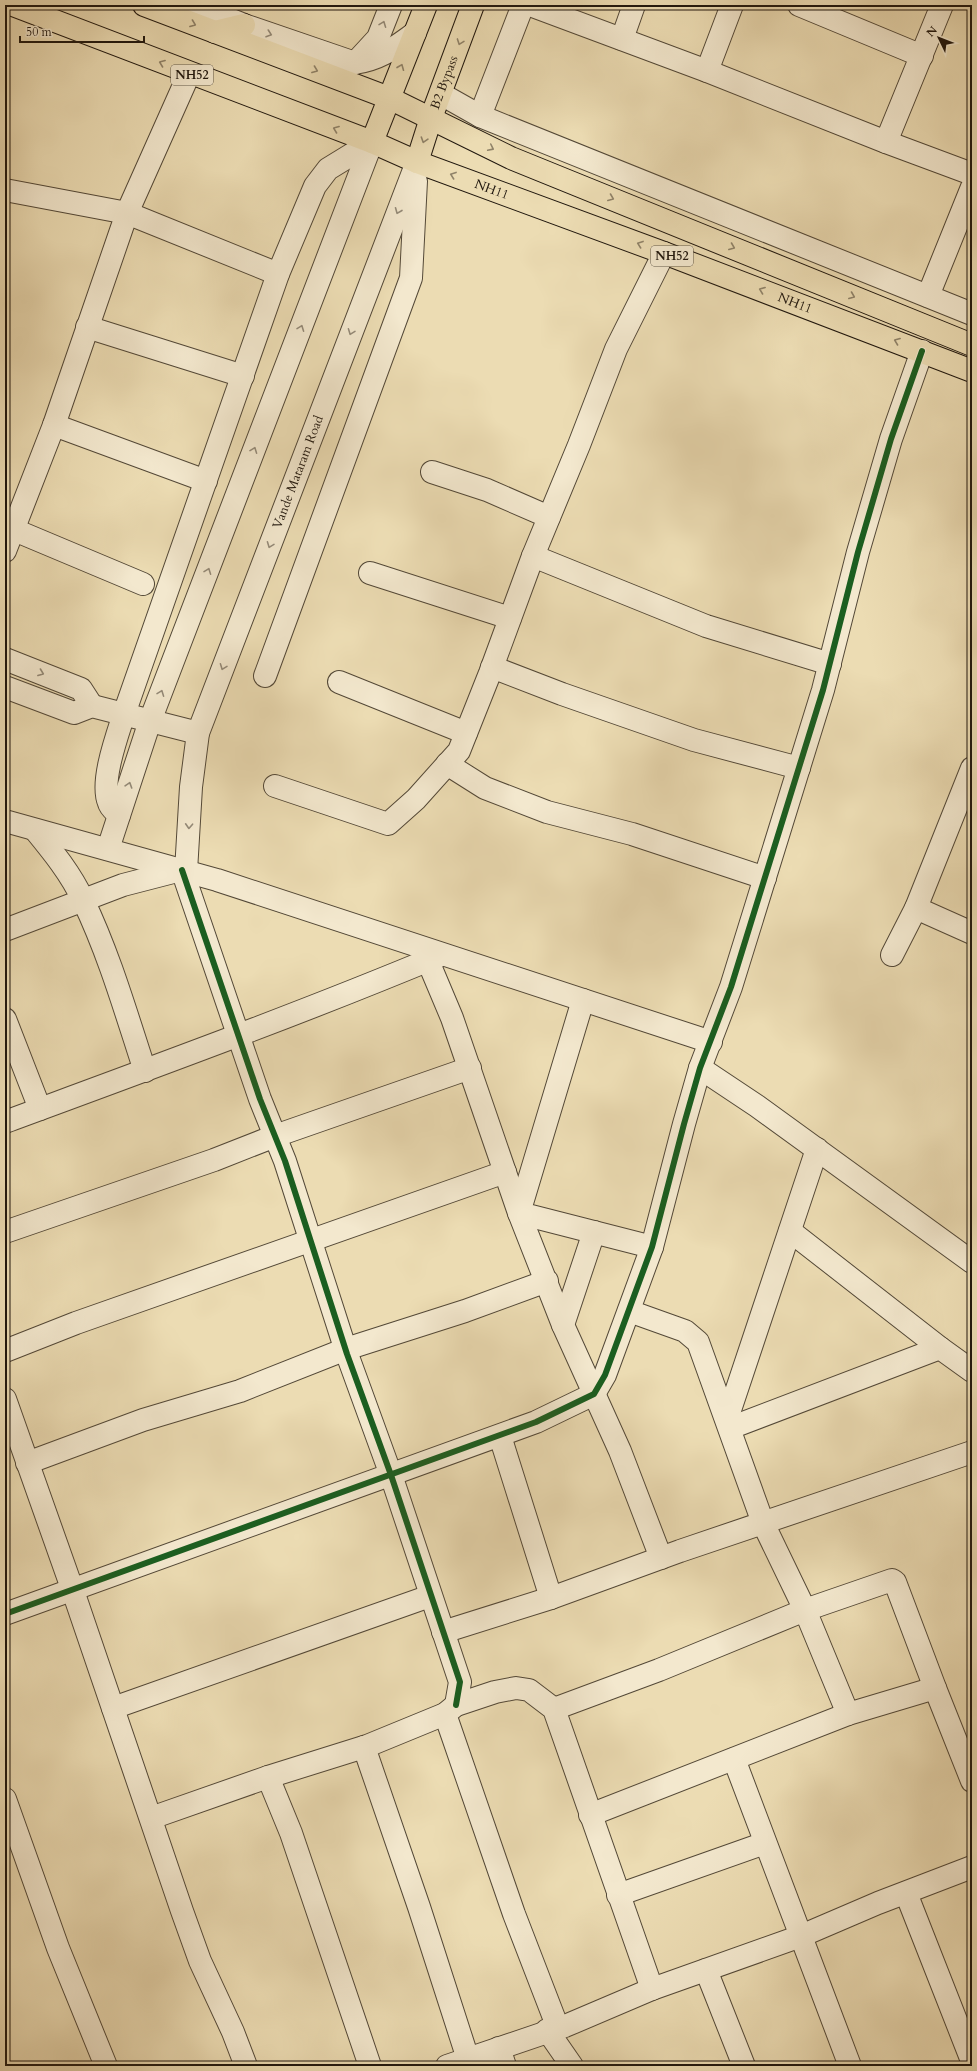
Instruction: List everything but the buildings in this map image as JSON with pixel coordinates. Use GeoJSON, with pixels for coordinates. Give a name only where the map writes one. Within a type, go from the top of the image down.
{"type":"FeatureCollection","features":[{"type":"Feature","properties":{"kind":"main road","name":"NH11"},"geometry":{"type":"LineString","coordinates":[[12,5],[372,142],[418,162],[664,253],[972,371]]}},
{"type":"Feature","properties":{"kind":"main road","name":"NH52"},"geometry":{"type":"LineString","coordinates":[[144,5],[389,98],[511,158],[972,345]]}},
{"type":"Feature","properties":{"kind":"main road"},"geometry":{"type":"LineString","coordinates":[[372,142],[426,5]]}},
{"type":"Feature","properties":{"kind":"main road","name":"B2 Bypass"},"geometry":{"type":"LineString","coordinates":[[418,162],[431,118],[473,5]]}},
{"type":"Feature","properties":{"kind":"main road"},"geometry":{"type":"LineString","coordinates":[[215,32],[244,25]]}},
{"type":"Feature","properties":{"kind":"street"},"geometry":{"type":"LineString","coordinates":[[194,5],[244,25],[355,63],[371,61],[383,56],[415,33]]}},
{"type":"Feature","properties":{"kind":"street"},"geometry":{"type":"LineString","coordinates":[[355,63],[378,38],[391,5]]}},
{"type":"Feature","properties":{"kind":"street"},"geometry":{"type":"LineString","coordinates":[[480,116],[523,5]]}},
{"type":"Feature","properties":{"kind":"street"},"geometry":{"type":"LineString","coordinates":[[530,5],[707,71],[886,142],[972,174]]}},
{"type":"Feature","properties":{"kind":"street"},"geometry":{"type":"LineString","coordinates":[[622,39],[634,5]]}},
{"type":"Feature","properties":{"kind":"street"},"geometry":{"type":"LineString","coordinates":[[707,71],[732,5]]}},
{"type":"Feature","properties":{"kind":"street"},"geometry":{"type":"LineString","coordinates":[[799,5],[922,56]]}},
{"type":"Feature","properties":{"kind":"street"},"geometry":{"type":"LineString","coordinates":[[886,142],[942,5]]}},
{"type":"Feature","properties":{"kind":"street"},"geometry":{"type":"LineString","coordinates":[[5,550],[54,425],[127,213],[190,74]]}},
{"type":"Feature","properties":{"kind":"street"},"geometry":{"type":"LineString","coordinates":[[441,94],[480,116],[972,314]]}},
{"type":"Feature","properties":{"kind":"street"},"geometry":{"type":"LineString","coordinates":[[119,815],[109,804],[106,789],[112,758],[124,714],[278,274],[315,186],[328,170],[372,142]]}},
{"type":"Feature","properties":{"kind":"street"},"geometry":{"type":"LineString","coordinates":[[108,849],[150,721],[372,142]]}},
{"type":"Feature","properties":{"kind":"street"},"geometry":{"type":"LineString","coordinates":[[265,676],[411,278],[418,162]]}},
{"type":"Feature","properties":{"kind":"street","name":"Vande Mataram Road"},"geometry":{"type":"LineString","coordinates":[[184,871],[191,787],[198,733],[418,162]]}},
{"type":"Feature","properties":{"kind":"street"},"geometry":{"type":"LineString","coordinates":[[928,296],[972,187]]}},
{"type":"Feature","properties":{"kind":"street"},"geometry":{"type":"LineString","coordinates":[[5,190],[127,213],[278,274]]}},
{"type":"Feature","properties":{"kind":"street"},"geometry":{"type":"LineString","coordinates":[[275,786],[388,824],[416,799],[459,751],[533,556],[579,445],[616,349],[664,253]]}},
{"type":"Feature","properties":{"kind":"street"},"geometry":{"type":"LineString","coordinates":[[87,327],[243,376]]}},
{"type":"Feature","properties":{"kind":"street"},"geometry":{"type":"LineString","coordinates":[[5,1614],[73,1591],[500,1436],[536,1422],[594,1394],[606,1375],[652,1247],[700,1068],[731,987],[765,878],[830,664],[858,552],[891,439],[922,351]]}},
{"type":"Feature","properties":{"kind":"street"},"geometry":{"type":"LineString","coordinates":[[54,425],[206,481]]}},
{"type":"Feature","properties":{"kind":"street"},"geometry":{"type":"LineString","coordinates":[[432,472],[488,490],[549,517]]}},
{"type":"Feature","properties":{"kind":"street"},"geometry":{"type":"LineString","coordinates":[[12,529],[144,584]]}},
{"type":"Feature","properties":{"kind":"street"},"geometry":{"type":"LineString","coordinates":[[533,556],[706,626],[830,664]]}},
{"type":"Feature","properties":{"kind":"street"},"geometry":{"type":"LineString","coordinates":[[370,573],[510,618]]}},
{"type":"Feature","properties":{"kind":"street"},"geometry":{"type":"LineString","coordinates":[[5,659],[81,688],[92,706]]}},
{"type":"Feature","properties":{"kind":"street"},"geometry":{"type":"LineString","coordinates":[[492,667],[562,694],[694,740],[799,768]]}},
{"type":"Feature","properties":{"kind":"street"},"geometry":{"type":"LineString","coordinates":[[339,682],[466,733]]}},
{"type":"Feature","properties":{"kind":"street"},"geometry":{"type":"LineString","coordinates":[[5,686],[74,713],[92,706],[198,733]]}},
{"type":"Feature","properties":{"kind":"street"},"geometry":{"type":"LineString","coordinates":[[447,764],[484,788],[547,812],[632,834],[765,878]]}},
{"type":"Feature","properties":{"kind":"street"},"geometry":{"type":"LineString","coordinates":[[892,955],[916,908],[972,768]]}},
{"type":"Feature","properties":{"kind":"street"},"geometry":{"type":"LineString","coordinates":[[5,821],[184,871],[436,957],[583,1000],[711,1042]]}},
{"type":"Feature","properties":{"kind":"street"},"geometry":{"type":"LineString","coordinates":[[35,830],[59,859],[83,900],[111,969],[145,1071]]}},
{"type":"Feature","properties":{"kind":"street"},"geometry":{"type":"LineString","coordinates":[[5,930],[123,885],[184,871]]}},
{"type":"Feature","properties":{"kind":"street"},"geometry":{"type":"LineString","coordinates":[[184,871],[238,1035],[285,1161],[309,1240],[391,1475],[430,1596],[460,1682],[450,1710],[552,2029],[572,2066]]}},
{"type":"Feature","properties":{"kind":"street"},"geometry":{"type":"LineString","coordinates":[[916,908],[972,933]]}},
{"type":"Feature","properties":{"kind":"street"},"geometry":{"type":"LineString","coordinates":[[5,1122],[145,1071],[369,986],[436,957]]}},
{"type":"Feature","properties":{"kind":"street"},"geometry":{"type":"LineString","coordinates":[[436,957],[452,1018],[519,1214],[547,1281],[563,1325],[620,1451],[661,1558]]}},
{"type":"Feature","properties":{"kind":"street"},"geometry":{"type":"LineString","coordinates":[[519,1214],[583,1000]]}},
{"type":"Feature","properties":{"kind":"street"},"geometry":{"type":"LineString","coordinates":[[5,1019],[40,1109]]}},
{"type":"Feature","properties":{"kind":"street"},"geometry":{"type":"LineString","coordinates":[[5,1232],[214,1160],[275,1136],[470,1068]]}},
{"type":"Feature","properties":{"kind":"street"},"geometry":{"type":"LineString","coordinates":[[700,1068],[817,1148],[972,1262]]}},
{"type":"Feature","properties":{"kind":"street"},"geometry":{"type":"LineString","coordinates":[[728,1424],[817,1148]]}},
{"type":"Feature","properties":{"kind":"street"},"geometry":{"type":"LineString","coordinates":[[5,1351],[76,1323],[505,1172]]}},
{"type":"Feature","properties":{"kind":"street"},"geometry":{"type":"LineString","coordinates":[[519,1214],[652,1247]]}},
{"type":"Feature","properties":{"kind":"street"},"geometry":{"type":"LineString","coordinates":[[790,1231],[940,1348],[972,1371]]}},
{"type":"Feature","properties":{"kind":"street"},"geometry":{"type":"LineString","coordinates":[[563,1325],[594,1232]]}},
{"type":"Feature","properties":{"kind":"street"},"geometry":{"type":"LineString","coordinates":[[27,1463],[143,1420],[240,1391],[346,1349],[465,1311],[547,1281]]}},
{"type":"Feature","properties":{"kind":"street"},"geometry":{"type":"LineString","coordinates":[[629,1311],[685,1331],[698,1342],[764,1523],[805,1610],[848,1714]]}},
{"type":"Feature","properties":{"kind":"street"},"geometry":{"type":"LineString","coordinates":[[728,1424],[940,1348]]}},
{"type":"Feature","properties":{"kind":"street"},"geometry":{"type":"LineString","coordinates":[[5,1399],[73,1591],[200,1961],[233,2032],[246,2066]]}},
{"type":"Feature","properties":{"kind":"street"},"geometry":{"type":"LineString","coordinates":[[500,1436],[551,1598]]}},
{"type":"Feature","properties":{"kind":"street"},"geometry":{"type":"LineString","coordinates":[[443,1632],[551,1598],[661,1558],[972,1452]]}},
{"type":"Feature","properties":{"kind":"street"},"geometry":{"type":"LineString","coordinates":[[554,1709],[659,1670],[805,1610],[892,1580],[895,1582],[972,1781]]}},
{"type":"Feature","properties":{"kind":"street"},"geometry":{"type":"LineString","coordinates":[[112,1708],[430,1596]]}},
{"type":"Feature","properties":{"kind":"street"},"geometry":{"type":"LineString","coordinates":[[151,1818],[268,1777],[364,1747],[495,1692],[516,1688],[529,1690],[554,1709],[652,1989]]}},
{"type":"Feature","properties":{"kind":"street"},"geometry":{"type":"LineString","coordinates":[[590,1815],[848,1714],[935,1688]]}},
{"type":"Feature","properties":{"kind":"street"},"geometry":{"type":"LineString","coordinates":[[364,1747],[419,1907],[468,2059]]}},
{"type":"Feature","properties":{"kind":"street"},"geometry":{"type":"LineString","coordinates":[[734,1759],[850,2066]]}},
{"type":"Feature","properties":{"kind":"street"},"geometry":{"type":"LineString","coordinates":[[268,1777],[291,1833],[370,2066]]}},
{"type":"Feature","properties":{"kind":"street"},"geometry":{"type":"LineString","coordinates":[[5,1799],[58,1948],[106,2066]]}},
{"type":"Feature","properties":{"kind":"street"},"geometry":{"type":"LineString","coordinates":[[618,1895],[765,1843]]}},
{"type":"Feature","properties":{"kind":"street"},"geometry":{"type":"LineString","coordinates":[[447,2066],[468,2059],[502,2057],[552,2029],[652,1989],[801,1936],[906,1892],[972,1867]]}},
{"type":"Feature","properties":{"kind":"street"},"geometry":{"type":"LineString","coordinates":[[906,1892],[972,2061]]}},
{"type":"Feature","properties":{"kind":"street"},"geometry":{"type":"LineString","coordinates":[[706,1970],[744,2066]]}},
{"type":"Feature","properties":{"kind":"cycle path"},"geometry":{"type":"LineString","coordinates":[[5,1614],[536,1422],[594,1394],[605,1375],[652,1247],[700,1068],[731,987],[823,690],[858,552],[891,439],[922,351]]}},
{"type":"Feature","properties":{"kind":"cycle path"},"geometry":{"type":"LineString","coordinates":[[182,870],[260,1099],[285,1161],[347,1354],[391,1475],[460,1682],[456,1705]]}}]}
